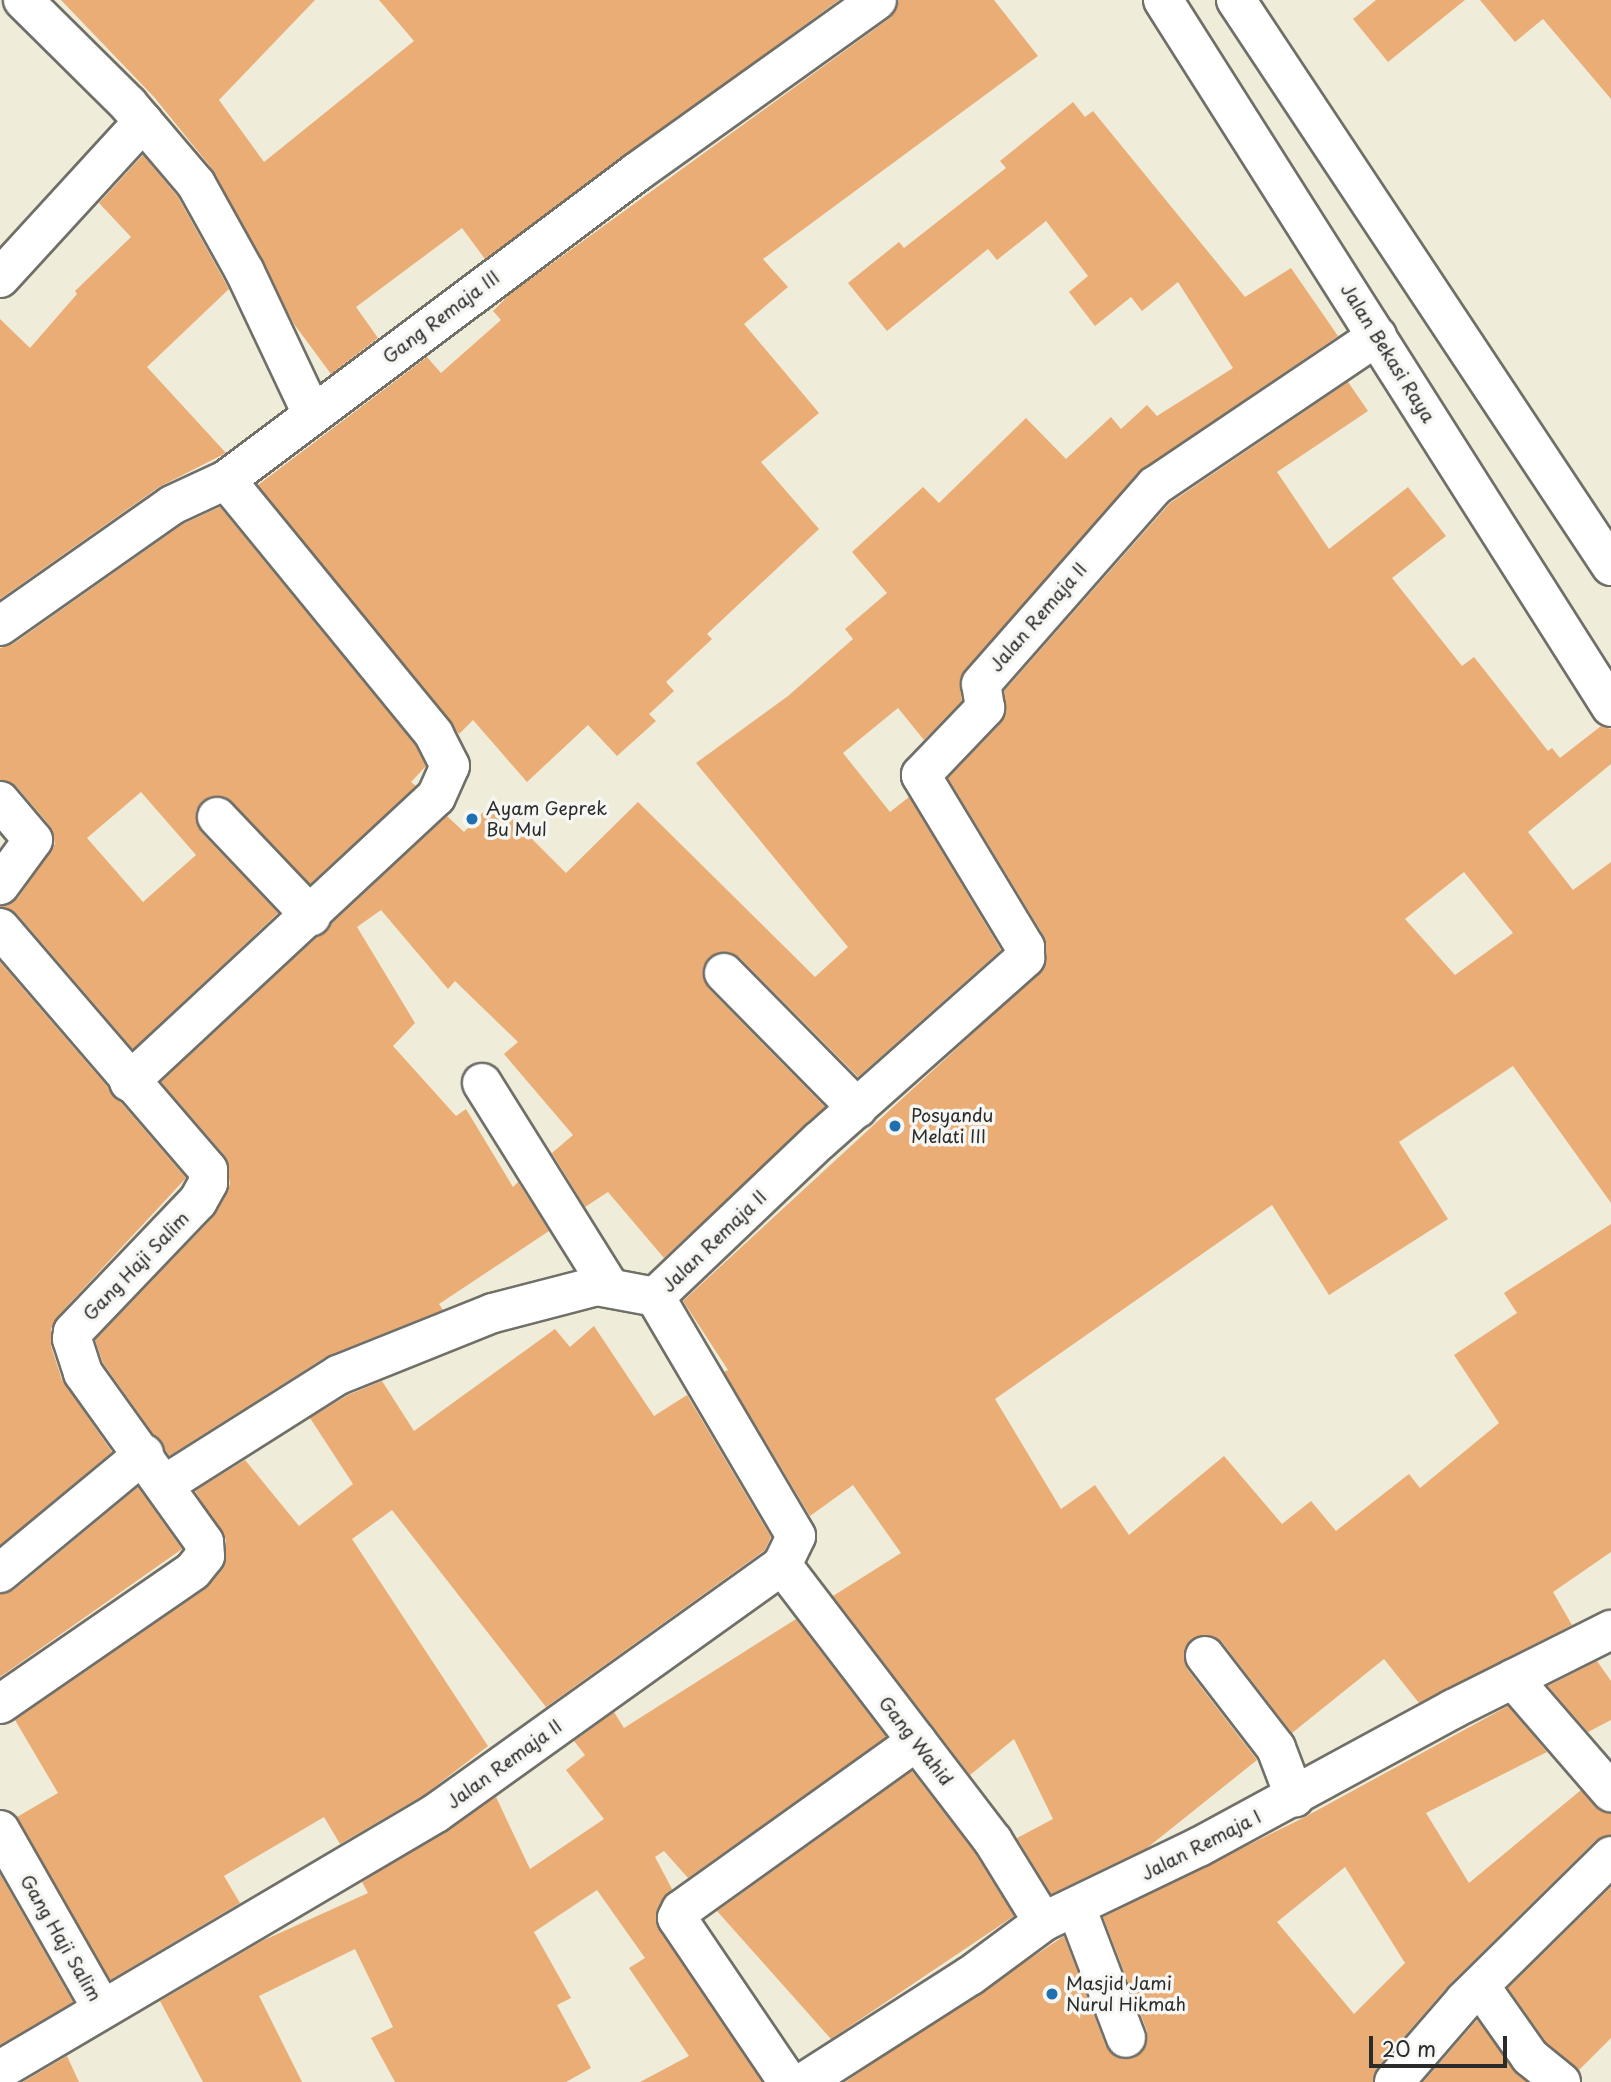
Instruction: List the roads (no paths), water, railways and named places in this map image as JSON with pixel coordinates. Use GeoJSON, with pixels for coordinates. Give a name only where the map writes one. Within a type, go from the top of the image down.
{"type":"FeatureCollection","features":[{"type":"Feature","properties":{"kind":"street"},"geometry":{"type":"LineString","coordinates":[[23,0],[143,122],[196,184],[245,272],[312,414]]}},
{"type":"Feature","properties":{"kind":"street","name":"Gang Remaja III"},"geometry":{"type":"LineString","coordinates":[[0,626],[172,505],[226,480],[877,0]]}},
{"type":"Feature","properties":{"kind":"street","name":"Jalan Bekasi Raya"},"geometry":{"type":"LineString","coordinates":[[1163,0],[1611,707]]}},
{"type":"Feature","properties":{"kind":"street"},"geometry":{"type":"LineString","coordinates":[[1236,0],[1611,566]]}},
{"type":"Feature","properties":{"kind":"street"},"geometry":{"type":"LineString","coordinates":[[0,278],[143,122]]}},
{"type":"Feature","properties":{"kind":"street","name":"Jalan Remaja II"},"geometry":{"type":"LineString","coordinates":[[0,2070],[436,1813],[782,1565],[796,1536],[655,1297],[1027,952],[923,783],[923,769],[985,708],[981,684],[1136,504],[1155,486],[1377,336]]}},
{"type":"Feature","properties":{"kind":"street"},"geometry":{"type":"LineString","coordinates":[[129,1082],[311,916],[436,797],[450,766],[434,734],[226,480]]}},
{"type":"Feature","properties":{"kind":"street"},"geometry":{"type":"LineString","coordinates":[[0,801],[33,840],[0,885]]}},
{"type":"Feature","properties":{"kind":"street"},"geometry":{"type":"LineString","coordinates":[[217,817],[311,916]]}},
{"type":"Feature","properties":{"kind":"street","name":"Gang Haji Salim"},"geometry":{"type":"LineString","coordinates":[[0,928],[129,1082],[208,1170],[208,1183],[190,1210],[73,1332],[83,1373],[204,1542],[205,1556],[183,1578],[0,1704]]}},
{"type":"Feature","properties":{"kind":"street"},"geometry":{"type":"LineString","coordinates":[[724,973],[857,1108]]}},
{"type":"Feature","properties":{"kind":"street"},"geometry":{"type":"LineString","coordinates":[[482,1083],[609,1286]]}},
{"type":"Feature","properties":{"kind":"street"},"geometry":{"type":"LineString","coordinates":[[0,1573],[154,1469],[338,1375],[493,1313],[559,1292],[609,1286],[655,1297]]}},
{"type":"Feature","properties":{"kind":"street","name":"Gang Wahid"},"geometry":{"type":"LineString","coordinates":[[782,1565],[993,1841],[1060,1914],[1126,2038]]}},
{"type":"Feature","properties":{"kind":"street","name":"Jalan Remaja I"},"geometry":{"type":"LineString","coordinates":[[804,2082],[970,1976],[1060,1914],[1295,1798],[1513,1678],[1611,1630]]}},
{"type":"Feature","properties":{"kind":"street"},"geometry":{"type":"LineString","coordinates":[[1205,1656],[1276,1748],[1295,1798]]}},
{"type":"Feature","properties":{"kind":"street"},"geometry":{"type":"LineString","coordinates":[[1513,1678],[1611,1792]]}},
{"type":"Feature","properties":{"kind":"street"},"geometry":{"type":"LineString","coordinates":[[788,2082],[677,1918],[681,1910],[917,1741]]}},
{"type":"Feature","properties":{"kind":"street","name":"Gang Haji Salim"},"geometry":{"type":"LineString","coordinates":[[0,1830],[102,2010]]}},
{"type":"Feature","properties":{"kind":"street"},"geometry":{"type":"LineString","coordinates":[[1394,2082],[1480,1986],[1611,1856]]}},
{"type":"Feature","properties":{"kind":"street"},"geometry":{"type":"LineString","coordinates":[[1480,1986],[1530,2057],[1561,2082]]}},
{"type":"Feature","properties":{"kind":"place","name":"Ayam Geprek Bu Mul"},"geometry":{"type":"Point","coordinates":[472,819]}},
{"type":"Feature","properties":{"kind":"place","name":"Posyandu Melati III"},"geometry":{"type":"Point","coordinates":[895,1126]}},
{"type":"Feature","properties":{"kind":"place","name":"Masjid Jami Nurul Hikmah"},"geometry":{"type":"Point","coordinates":[1052,1994]}}]}
